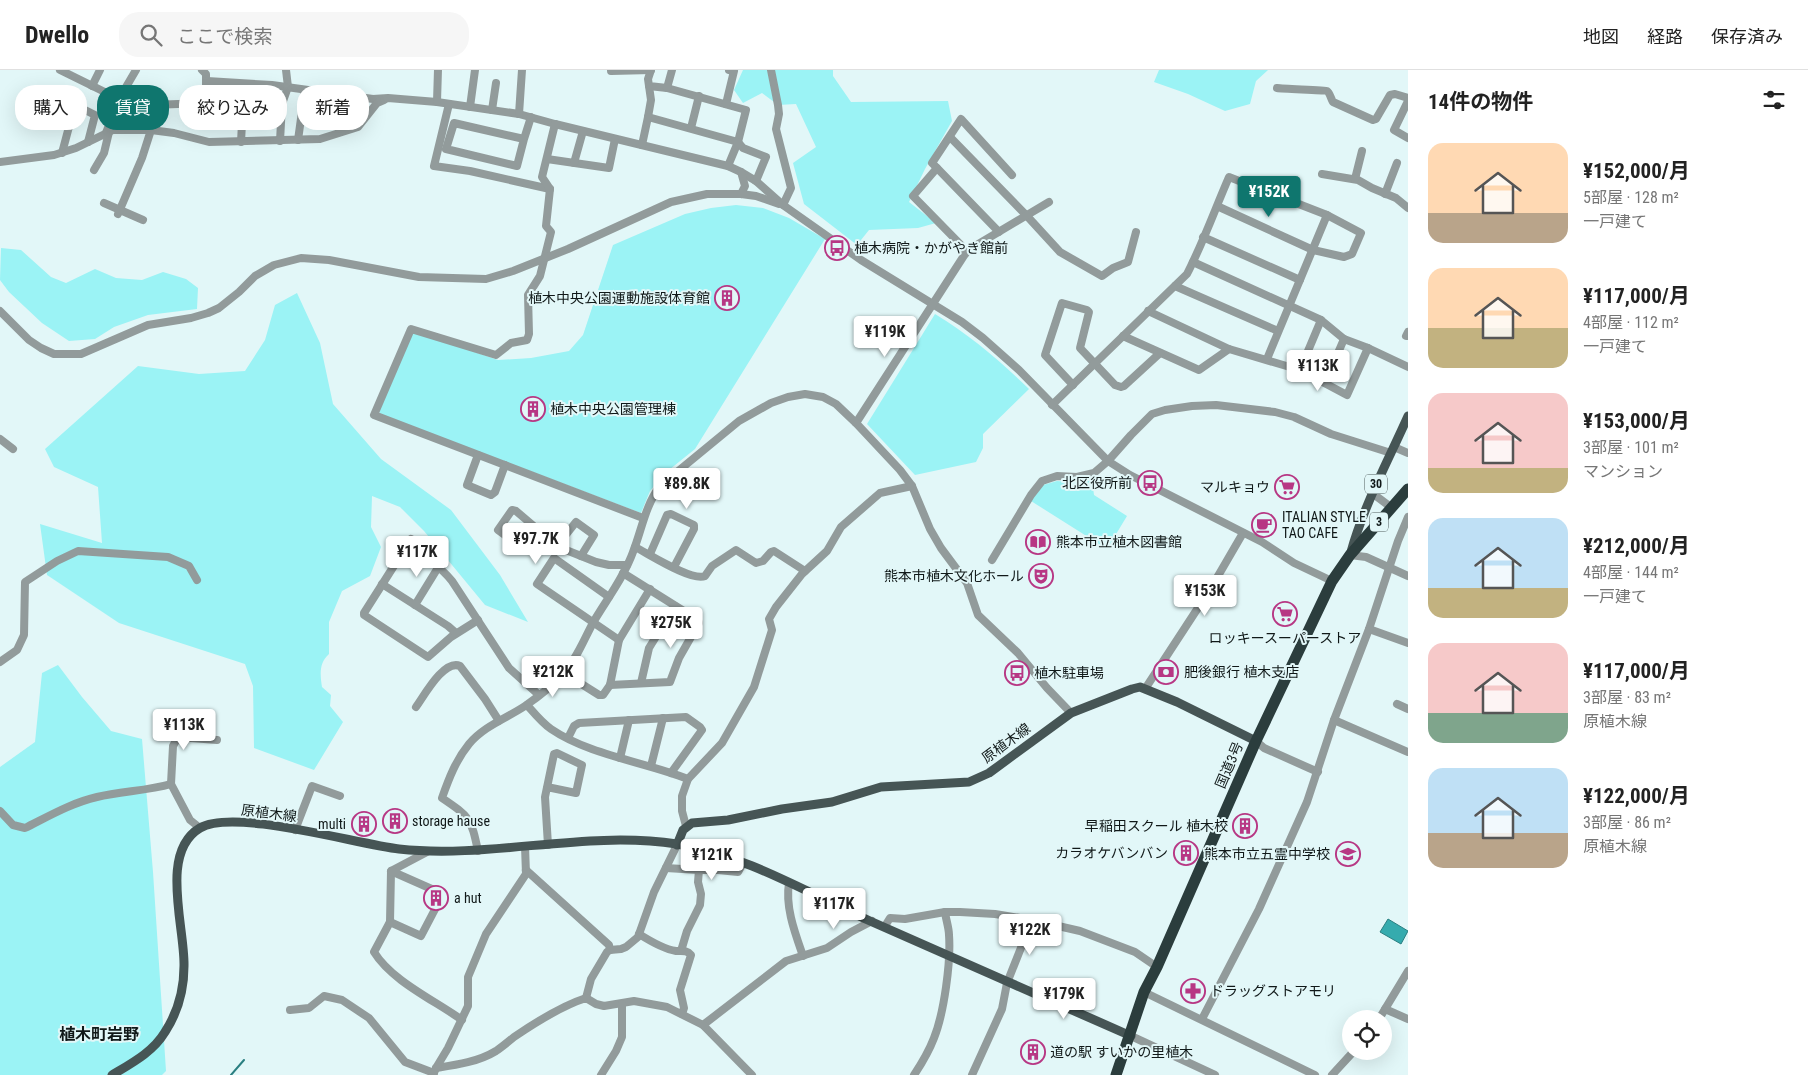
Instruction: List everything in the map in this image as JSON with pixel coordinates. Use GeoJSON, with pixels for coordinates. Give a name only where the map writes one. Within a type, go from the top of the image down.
{"type":"FeatureCollection","features":[{"type":"Feature","properties":{"kind":"highway","name":"国道3号"},"geometry":{"type":"LineString","coordinates":[[1116,1075],[1144,992],[1157,967],[1256,741],[1332,581],[1350,555],[1408,489]]}},
{"type":"Feature","properties":{"kind":"main road","name":"30"},"geometry":{"type":"LineString","coordinates":[[1350,555],[1372,493],[1408,416]]}},
{"type":"Feature","properties":{"kind":"main road","name":"原植木線"},"geometry":{"type":"LineString","coordinates":[[686,826],[692,823],[728,820],[782,809],[832,802],[881,788],[969,782],[989,773],[1071,713],[1123,692],[1140,687],[1145,689]]}},
{"type":"Feature","properties":{"kind":"main road"},"geometry":{"type":"LineString","coordinates":[[1145,689],[1177,702],[1256,741]]}},
{"type":"Feature","properties":{"kind":"main road","name":"原植木線"},"geometry":{"type":"LineString","coordinates":[[200,828],[219,822],[240,822],[427,852],[478,851],[525,846],[626,840],[678,844],[743,863],[1130,1036]]}},
{"type":"Feature","properties":{"kind":"main road"},"geometry":{"type":"LineString","coordinates":[[678,844],[686,826]]}},
{"type":"Feature","properties":{"kind":"main road"},"geometry":{"type":"LineString","coordinates":[[112,1075],[136,1061],[152,1048],[165,1032],[182,994],[184,962],[177,861],[181,849],[188,838],[200,828]]}},
{"type":"Feature","properties":{"kind":"street"},"geometry":{"type":"LineString","coordinates":[[60,70],[97,88]]}},
{"type":"Feature","properties":{"kind":"street"},"geometry":{"type":"LineString","coordinates":[[92,86],[100,70]]}},
{"type":"Feature","properties":{"kind":"street"},"geometry":{"type":"LineString","coordinates":[[127,85],[136,70]]}},
{"type":"Feature","properties":{"kind":"street"},"geometry":{"type":"LineString","coordinates":[[169,104],[204,103],[206,100],[207,81],[206,74],[202,70]]}},
{"type":"Feature","properties":{"kind":"street"},"geometry":{"type":"LineString","coordinates":[[280,140],[282,104],[288,87],[286,70]]}},
{"type":"Feature","properties":{"kind":"street"},"geometry":{"type":"LineString","coordinates":[[437,102],[438,70]]}},
{"type":"Feature","properties":{"kind":"street"},"geometry":{"type":"LineString","coordinates":[[470,107],[476,70]]}},
{"type":"Feature","properties":{"kind":"street"},"geometry":{"type":"LineString","coordinates":[[519,114],[522,70]]}},
{"type":"Feature","properties":{"kind":"street"},"geometry":{"type":"LineString","coordinates":[[611,71],[651,70],[648,79],[651,100],[642,144]]}},
{"type":"Feature","properties":{"kind":"street"},"geometry":{"type":"LineString","coordinates":[[667,88],[672,70]]}},
{"type":"Feature","properties":{"kind":"street"},"geometry":{"type":"LineString","coordinates":[[726,104],[734,71],[729,70]]}},
{"type":"Feature","properties":{"kind":"street"},"geometry":{"type":"LineString","coordinates":[[771,70],[779,114],[776,129],[791,188],[783,205]]}},
{"type":"Feature","properties":{"kind":"street"},"geometry":{"type":"LineString","coordinates":[[207,81],[297,89]]}},
{"type":"Feature","properties":{"kind":"street"},"geometry":{"type":"LineString","coordinates":[[492,110],[496,84]]}},
{"type":"Feature","properties":{"kind":"street"},"geometry":{"type":"LineString","coordinates":[[649,86],[667,88],[746,110],[738,142],[728,166]]}},
{"type":"Feature","properties":{"kind":"street"},"geometry":{"type":"LineString","coordinates":[[1277,88],[1325,90],[1329,93],[1333,102],[1373,120],[1376,120],[1390,95],[1395,94],[1408,99],[1394,130],[1408,138]]}},
{"type":"Feature","properties":{"kind":"street"},"geometry":{"type":"LineString","coordinates":[[691,128],[699,96]]}},
{"type":"Feature","properties":{"kind":"street"},"geometry":{"type":"LineString","coordinates":[[119,212],[142,158],[151,130],[174,133],[209,142],[320,139],[358,127],[377,103],[388,98]]}},
{"type":"Feature","properties":{"kind":"street"},"geometry":{"type":"LineString","coordinates":[[369,99],[388,98],[437,102],[519,114],[728,166],[741,172],[756,181],[783,205],[861,260],[933,306],[962,322],[983,338],[1019,370],[1108,461],[1130,475],[1262,542],[1294,563],[1332,581]]}},
{"type":"Feature","properties":{"kind":"street"},"geometry":{"type":"LineString","coordinates":[[449,104],[434,166],[470,171],[550,189]]}},
{"type":"Feature","properties":{"kind":"street"},"geometry":{"type":"LineString","coordinates":[[62,153],[74,108],[77,106],[95,115],[88,142]]}},
{"type":"Feature","properties":{"kind":"street"},"geometry":{"type":"LineString","coordinates":[[524,139],[454,123],[446,149],[517,166],[531,117]]}},
{"type":"Feature","properties":{"kind":"street"},"geometry":{"type":"LineString","coordinates":[[648,117],[738,142],[743,148],[766,157],[756,181]]}},
{"type":"Feature","properties":{"kind":"street"},"geometry":{"type":"LineString","coordinates":[[999,232],[932,164],[961,119],[1012,175]]}},
{"type":"Feature","properties":{"kind":"street"},"geometry":{"type":"LineString","coordinates":[[555,124],[542,177],[550,189],[546,226],[551,232],[540,276],[528,295],[529,334],[527,340],[511,343],[496,355],[411,330],[374,415],[643,518]]}},
{"type":"Feature","properties":{"kind":"street"},"geometry":{"type":"LineString","coordinates":[[0,162],[62,153],[113,130]]}},
{"type":"Feature","properties":{"kind":"street"},"geometry":{"type":"LineString","coordinates":[[241,142],[242,130]]}},
{"type":"Feature","properties":{"kind":"street"},"geometry":{"type":"LineString","coordinates":[[298,140],[299,130]]}},
{"type":"Feature","properties":{"kind":"street"},"geometry":{"type":"LineString","coordinates":[[574,163],[583,131]]}},
{"type":"Feature","properties":{"kind":"street"},"geometry":{"type":"LineString","coordinates":[[94,170],[104,152],[108,132]]}},
{"type":"Feature","properties":{"kind":"street"},"geometry":{"type":"LineString","coordinates":[[950,137],[1060,252],[1102,276],[1113,268],[1128,262],[1136,232]]}},
{"type":"Feature","properties":{"kind":"street"},"geometry":{"type":"LineString","coordinates":[[547,159],[609,168],[615,138]]}},
{"type":"Feature","properties":{"kind":"street"},"geometry":{"type":"LineString","coordinates":[[1356,179],[1362,151]]}},
{"type":"Feature","properties":{"kind":"street"},"geometry":{"type":"LineString","coordinates":[[1386,194],[1397,163]]}},
{"type":"Feature","properties":{"kind":"street"},"geometry":{"type":"LineString","coordinates":[[937,168],[912,196],[960,245],[965,254]]}},
{"type":"Feature","properties":{"kind":"street"},"geometry":{"type":"LineString","coordinates":[[741,172],[745,186],[741,194]]}},
{"type":"Feature","properties":{"kind":"street"},"geometry":{"type":"LineString","coordinates":[[1322,174],[1356,179],[1396,198],[1408,208]]}},
{"type":"Feature","properties":{"kind":"street"},"geometry":{"type":"LineString","coordinates":[[1052,404],[1187,274],[1194,262],[1203,237],[1216,206],[1229,177],[1327,216],[1361,233],[1352,254],[1344,257],[1313,250],[1216,206]]}},
{"type":"Feature","properties":{"kind":"street"},"geometry":{"type":"LineString","coordinates":[[0,311],[29,340],[40,348],[54,354],[81,354],[148,325],[190,318],[214,310],[239,292],[255,276],[274,265],[301,258],[329,260],[419,277],[486,279],[514,271],[546,258],[671,202],[707,194],[741,194],[756,196],[783,205]]}},
{"type":"Feature","properties":{"kind":"street"},"geometry":{"type":"LineString","coordinates":[[856,423],[965,254],[970,249],[1049,202]]}},
{"type":"Feature","properties":{"kind":"street"},"geometry":{"type":"LineString","coordinates":[[104,203],[119,212],[143,220]]}},
{"type":"Feature","properties":{"kind":"street"},"geometry":{"type":"LineString","coordinates":[[1266,359],[1327,216]]}},
{"type":"Feature","properties":{"kind":"street"},"geometry":{"type":"LineString","coordinates":[[1203,237],[1300,280]]}},
{"type":"Feature","properties":{"kind":"street"},"geometry":{"type":"LineString","coordinates":[[1194,262],[1321,320],[1344,339],[1408,366]]}},
{"type":"Feature","properties":{"kind":"street"},"geometry":{"type":"LineString","coordinates":[[1175,286],[1278,331]]}},
{"type":"Feature","properties":{"kind":"street"},"geometry":{"type":"LineString","coordinates":[[1073,385],[1045,355],[1062,303],[1089,312],[1079,347],[1115,385],[1121,387],[1160,352]]}},
{"type":"Feature","properties":{"kind":"street"},"geometry":{"type":"LineString","coordinates":[[1148,311],[1229,349],[1300,370],[1347,395],[1368,348]]}},
{"type":"Feature","properties":{"kind":"street"},"geometry":{"type":"LineString","coordinates":[[1300,370],[1321,320]]}},
{"type":"Feature","properties":{"kind":"street"},"geometry":{"type":"LineString","coordinates":[[1408,332],[1406,336],[1408,336]]}},
{"type":"Feature","properties":{"kind":"street"},"geometry":{"type":"LineString","coordinates":[[1123,336],[1199,370],[1229,349]]}},
{"type":"Feature","properties":{"kind":"street"},"geometry":{"type":"LineString","coordinates":[[1325,383],[1344,339]]}},
{"type":"Feature","properties":{"kind":"street"},"geometry":{"type":"LineString","coordinates":[[478,851],[470,821],[442,798],[460,756],[470,742],[498,721],[527,705],[564,673],[623,574],[635,546],[643,518],[653,495],[660,486],[739,421],[771,403],[788,397],[806,394],[823,396],[836,404],[900,470],[912,486],[938,542],[967,583],[978,615],[1018,653],[1071,713]]}},
{"type":"Feature","properties":{"kind":"street"},"geometry":{"type":"LineString","coordinates":[[992,560],[1031,495],[1042,481],[1057,476],[1077,477],[1094,473],[1108,461],[1152,414],[1165,410],[1216,405],[1275,412],[1294,417],[1332,434],[1408,453]]}},
{"type":"Feature","properties":{"kind":"street"},"geometry":{"type":"LineString","coordinates":[[0,439],[13,449]]}},
{"type":"Feature","properties":{"kind":"street"},"geometry":{"type":"LineString","coordinates":[[478,455],[467,485],[491,495],[495,492],[506,465]]}},
{"type":"Feature","properties":{"kind":"street"},"geometry":{"type":"LineString","coordinates":[[686,826],[682,810],[682,796],[688,780],[722,743],[754,687],[772,630],[769,619],[776,607],[805,571],[827,551],[841,527],[880,493],[912,486]]}},
{"type":"Feature","properties":{"kind":"street"},"geometry":{"type":"LineString","coordinates":[[1372,493],[1392,508]]}},
{"type":"Feature","properties":{"kind":"street"},"geometry":{"type":"LineString","coordinates":[[512,510],[514,510],[536,526],[536,530],[531,536],[521,547],[498,530],[512,510]]}},
{"type":"Feature","properties":{"kind":"street"},"geometry":{"type":"LineString","coordinates":[[650,554],[667,515],[671,514],[694,525],[694,529],[674,567]]}},
{"type":"Feature","properties":{"kind":"street"},"geometry":{"type":"LineString","coordinates":[[1202,1019],[1259,909],[1277,867],[1291,841],[1318,772],[1334,720],[1369,629],[1398,541],[1408,517]]}},
{"type":"Feature","properties":{"kind":"street"},"geometry":{"type":"LineString","coordinates":[[581,556],[594,535],[576,522],[558,548],[554,558],[538,582],[538,586],[619,640]]}},
{"type":"Feature","properties":{"kind":"street"},"geometry":{"type":"LineString","coordinates":[[1145,689],[1243,533]]}},
{"type":"Feature","properties":{"kind":"street"},"geometry":{"type":"LineString","coordinates":[[531,536],[558,548],[604,564],[627,565]]}},
{"type":"Feature","properties":{"kind":"street"},"geometry":{"type":"LineString","coordinates":[[478,620],[456,633],[428,657],[367,618],[364,613],[409,542],[439,566],[452,581],[478,620],[509,668],[539,695]]}},
{"type":"Feature","properties":{"kind":"street"},"geometry":{"type":"LineString","coordinates":[[635,546],[686,573],[704,577],[712,566],[736,550],[756,563],[763,561],[770,552],[774,551],[805,571]]}},
{"type":"Feature","properties":{"kind":"street"},"geometry":{"type":"LineString","coordinates":[[0,662],[17,650],[24,635],[25,582],[57,561],[78,552],[168,557],[189,566],[197,580]]}},
{"type":"Feature","properties":{"kind":"street"},"geometry":{"type":"LineString","coordinates":[[1350,555],[1366,556],[1408,576]]}},
{"type":"Feature","properties":{"kind":"street"},"geometry":{"type":"LineString","coordinates":[[554,558],[609,597]]}},
{"type":"Feature","properties":{"kind":"street"},"geometry":{"type":"LineString","coordinates":[[415,605],[439,566]]}},
{"type":"Feature","properties":{"kind":"street"},"geometry":{"type":"LineString","coordinates":[[610,685],[668,682],[671,680],[679,658],[699,625],[698,620],[623,574]]}},
{"type":"Feature","properties":{"kind":"street"},"geometry":{"type":"LineString","coordinates":[[382,584],[456,633]]}},
{"type":"Feature","properties":{"kind":"street"},"geometry":{"type":"LineString","coordinates":[[564,673],[601,696],[610,685],[619,640],[650,590]]}},
{"type":"Feature","properties":{"kind":"street"},"geometry":{"type":"LineString","coordinates":[[641,683],[649,648],[675,606]]}},
{"type":"Feature","properties":{"kind":"street"},"geometry":{"type":"LineString","coordinates":[[1369,629],[1408,643]]}},
{"type":"Feature","properties":{"kind":"street"},"geometry":{"type":"LineString","coordinates":[[416,707],[436,677],[457,664],[485,699],[498,721]]}},
{"type":"Feature","properties":{"kind":"street"},"geometry":{"type":"LineString","coordinates":[[1397,704],[1408,709]]}},
{"type":"Feature","properties":{"kind":"street"},"geometry":{"type":"LineString","coordinates":[[527,705],[552,730],[568,738],[601,752],[671,772],[688,780]]}},
{"type":"Feature","properties":{"kind":"street"},"geometry":{"type":"LineString","coordinates":[[568,738],[574,726],[578,723],[686,717],[702,728],[701,732],[671,772]]}},
{"type":"Feature","properties":{"kind":"street"},"geometry":{"type":"LineString","coordinates":[[650,766],[663,718]]}},
{"type":"Feature","properties":{"kind":"street"},"geometry":{"type":"LineString","coordinates":[[620,758],[629,720]]}},
{"type":"Feature","properties":{"kind":"street"},"geometry":{"type":"LineString","coordinates":[[1334,720],[1408,752]]}},
{"type":"Feature","properties":{"kind":"street"},"geometry":{"type":"LineString","coordinates":[[200,828],[190,820],[171,784],[173,746],[178,737],[217,740]]}},
{"type":"Feature","properties":{"kind":"street"},"geometry":{"type":"LineString","coordinates":[[1256,741],[1264,748],[1318,772]]}},
{"type":"Feature","properties":{"kind":"street"},"geometry":{"type":"LineString","coordinates":[[547,787],[576,793],[582,765],[556,753],[547,787],[545,797],[548,845]]}},
{"type":"Feature","properties":{"kind":"street"},"geometry":{"type":"LineString","coordinates":[[0,811],[13,825],[25,828],[69,806],[94,798],[158,788],[171,784]]}},
{"type":"Feature","properties":{"kind":"street"},"geometry":{"type":"LineString","coordinates":[[295,830],[312,786],[340,796]]}},
{"type":"Feature","properties":{"kind":"street"},"geometry":{"type":"LineString","coordinates":[[586,998],[593,975],[607,952],[626,947],[639,934],[654,892],[678,844]]}},
{"type":"Feature","properties":{"kind":"street"},"geometry":{"type":"LineString","coordinates":[[434,1072],[468,1006],[468,977],[486,934],[526,874],[525,846]]}},
{"type":"Feature","properties":{"kind":"street"},"geometry":{"type":"LineString","coordinates":[[391,871],[427,852]]}},
{"type":"Feature","properties":{"kind":"street"},"geometry":{"type":"LineString","coordinates":[[666,868],[738,872],[743,863]]}},
{"type":"Feature","properties":{"kind":"street"},"geometry":{"type":"LineString","coordinates":[[526,870],[609,945],[610,950]]}},
{"type":"Feature","properties":{"kind":"street"},"geometry":{"type":"LineString","coordinates":[[681,951],[687,931],[700,905],[699,870]]}},
{"type":"Feature","properties":{"kind":"street"},"geometry":{"type":"LineString","coordinates":[[391,871],[390,922],[374,952],[381,963],[405,983],[462,1020]]}},
{"type":"Feature","properties":{"kind":"street"},"geometry":{"type":"LineString","coordinates":[[390,922],[420,936],[443,894],[391,871]]}},
{"type":"Feature","properties":{"kind":"street"},"geometry":{"type":"LineString","coordinates":[[789,883],[787,892],[793,928],[803,956]]}},
{"type":"Feature","properties":{"kind":"street"},"geometry":{"type":"LineString","coordinates":[[885,926],[890,918],[905,919],[945,912],[994,914],[1080,931],[1135,952],[1157,967]]}},
{"type":"Feature","properties":{"kind":"street"},"geometry":{"type":"LineString","coordinates":[[914,1075],[925,1059],[942,1013],[949,935],[945,912]]}},
{"type":"Feature","properties":{"kind":"street"},"geometry":{"type":"LineString","coordinates":[[972,1075],[1002,1009],[1007,982],[1032,920]]}},
{"type":"Feature","properties":{"kind":"street"},"geometry":{"type":"LineString","coordinates":[[703,1025],[786,961],[827,948],[872,921]]}},
{"type":"Feature","properties":{"kind":"street"},"geometry":{"type":"LineString","coordinates":[[639,934],[673,950],[690,953],[692,957],[680,990],[684,1008],[682,1014]]}},
{"type":"Feature","properties":{"kind":"street"},"geometry":{"type":"LineString","coordinates":[[1408,971],[1385,1009],[1408,1019]]}},
{"type":"Feature","properties":{"kind":"street"},"geometry":{"type":"LineString","coordinates":[[1144,992],[1315,1075]]}},
{"type":"Feature","properties":{"kind":"street"},"geometry":{"type":"LineString","coordinates":[[290,1010],[309,1008],[324,996],[342,1000],[369,1018],[405,1062],[434,1072],[484,1057],[566,1006],[586,998]]}},
{"type":"Feature","properties":{"kind":"street"},"geometry":{"type":"LineString","coordinates":[[586,998],[604,1006],[634,1001],[667,1007],[703,1025],[752,1075]]}},
{"type":"Feature","properties":{"kind":"street"},"geometry":{"type":"LineString","coordinates":[[601,1075],[616,1051],[622,1037],[622,1004]]}},
{"type":"Feature","properties":{"kind":"street"},"geometry":{"type":"LineString","coordinates":[[1130,1036],[1216,1075]]}},
{"type":"Feature","properties":{"kind":"street"},"geometry":{"type":"LineString","coordinates":[[1332,1075],[1346,1060]]}},
{"type":"Feature","properties":{"kind":"shaded area"},"geometry":{"type":"Polygon","coordinates":[[[743,70],[833,70],[833,76],[851,102],[948,101],[952,121],[909,202],[936,223],[918,228],[869,230],[857,245],[804,204],[793,163],[816,147],[796,104],[778,105],[762,93],[743,103],[734,90],[743,70]]]}},
{"type":"Feature","properties":{"kind":"shaded area"},"geometry":{"type":"Polygon","coordinates":[[[1159,70],[1268,70],[1256,81],[1250,104],[1225,111],[1188,94],[1154,82],[1159,70]]]}},
{"type":"Feature","properties":{"kind":"shaded area"},"geometry":{"type":"Polygon","coordinates":[[[736,205],[763,208],[789,218],[825,239],[695,449],[664,474],[650,491],[641,513],[381,415],[379,411],[410,334],[416,332],[498,360],[531,358],[569,351],[583,335],[613,245],[685,214],[736,205]]]}},
{"type":"Feature","properties":{"kind":"shaded area"},"geometry":{"type":"Polygon","coordinates":[[[1,248],[21,250],[51,277],[66,283],[95,269],[116,278],[142,280],[163,272],[186,279],[198,288],[197,309],[148,315],[114,327],[95,339],[69,341],[42,323],[9,292],[0,280],[1,248]]]}},
{"type":"Feature","properties":{"kind":"shaded area"},"geometry":{"type":"Polygon","coordinates":[[[297,293],[320,343],[333,404],[381,459],[451,510],[500,575],[528,622],[485,605],[424,531],[400,507],[372,496],[371,527],[381,547],[370,576],[342,591],[329,622],[329,654],[323,661],[321,682],[322,687],[331,695],[330,706],[343,722],[314,770],[254,748],[253,686],[245,664],[119,623],[47,575],[40,524],[102,543],[98,487],[54,467],[45,449],[138,366],[199,374],[245,371],[265,340],[275,305],[297,293]]]}},
{"type":"Feature","properties":{"kind":"shaded area"},"geometry":{"type":"Polygon","coordinates":[[[935,314],[984,349],[1029,389],[983,434],[983,448],[976,462],[915,475],[867,424],[935,314]]]}},
{"type":"Feature","properties":{"kind":"shaded area"},"geometry":{"type":"Polygon","coordinates":[[[1092,480],[1094,495],[1127,516],[1107,549],[1031,501],[1043,485],[1057,481],[1080,483],[1092,480]]]}},
{"type":"Feature","properties":{"kind":"shaded area"},"geometry":{"type":"Polygon","coordinates":[[[58,665],[111,731],[142,739],[166,1071],[162,1075],[0,1075],[0,767],[35,742],[42,673],[58,665]]]}},
{"type":"Feature","properties":{"kind":"shaded area"},"geometry":{"type":"Polygon","coordinates":[[[1388,919],[1408,931],[1401,944],[1380,932],[1388,919]]]}},
{"type":"Feature","properties":{"kind":"waterway"},"geometry":{"type":"LineString","coordinates":[[231,1075],[244,1060]]}},
{"type":"Feature","properties":{"kind":"place","name":"植木病院・かがやき館前"},"geometry":{"type":"Point","coordinates":[837,248]}},
{"type":"Feature","properties":{"kind":"place","name":"植木中央公園運動施設体育館"},"geometry":{"type":"Point","coordinates":[727,298]}},
{"type":"Feature","properties":{"kind":"place","name":"植木中央公園管理棟"},"geometry":{"type":"Point","coordinates":[533,409]}},
{"type":"Feature","properties":{"kind":"place","name":"北区役所前"},"geometry":{"type":"Point","coordinates":[1150,483]}},
{"type":"Feature","properties":{"kind":"place","name":"マルキョウ"},"geometry":{"type":"Point","coordinates":[1287,487]}},
{"type":"Feature","properties":{"kind":"place","name":"ITALIAN STYLE TAO CAFE"},"geometry":{"type":"Point","coordinates":[1264,525]}},
{"type":"Feature","properties":{"kind":"place","name":"熊本市立植木図書館"},"geometry":{"type":"Point","coordinates":[1038,542]}},
{"type":"Feature","properties":{"kind":"place","name":"熊本市植木文化ホール"},"geometry":{"type":"Point","coordinates":[1041,576]}},
{"type":"Feature","properties":{"kind":"place","name":"ロッキースーパーストア"},"geometry":{"type":"Point","coordinates":[1285,614]}},
{"type":"Feature","properties":{"kind":"place","name":"肥後銀行 植木支店"},"geometry":{"type":"Point","coordinates":[1166,672]}},
{"type":"Feature","properties":{"kind":"place","name":"植木駐車場"},"geometry":{"type":"Point","coordinates":[1017,673]}},
{"type":"Feature","properties":{"kind":"place","name":"storage hause"},"geometry":{"type":"Point","coordinates":[395,821]}},
{"type":"Feature","properties":{"kind":"place","name":"multi"},"geometry":{"type":"Point","coordinates":[364,824]}},
{"type":"Feature","properties":{"kind":"place","name":"早稲田スクール 植木校"},"geometry":{"type":"Point","coordinates":[1245,826]}},
{"type":"Feature","properties":{"kind":"place","name":"カラオケバンバン"},"geometry":{"type":"Point","coordinates":[1186,853]}},
{"type":"Feature","properties":{"kind":"place","name":"熊本市立五霊中学校"},"geometry":{"type":"Point","coordinates":[1348,854]}},
{"type":"Feature","properties":{"kind":"place","name":"a hut"},"geometry":{"type":"Point","coordinates":[436,898]}},
{"type":"Feature","properties":{"kind":"place","name":"ドラッグストアモリ"},"geometry":{"type":"Point","coordinates":[1193,991]}},
{"type":"Feature","properties":{"kind":"place","name":"道の駅 すいかの里植木"},"geometry":{"type":"Point","coordinates":[1033,1052]}},
{"type":"Feature","properties":{"kind":"district","name":"植木町岩野"},"geometry":{"type":"Point","coordinates":[99,1034]}}]}
